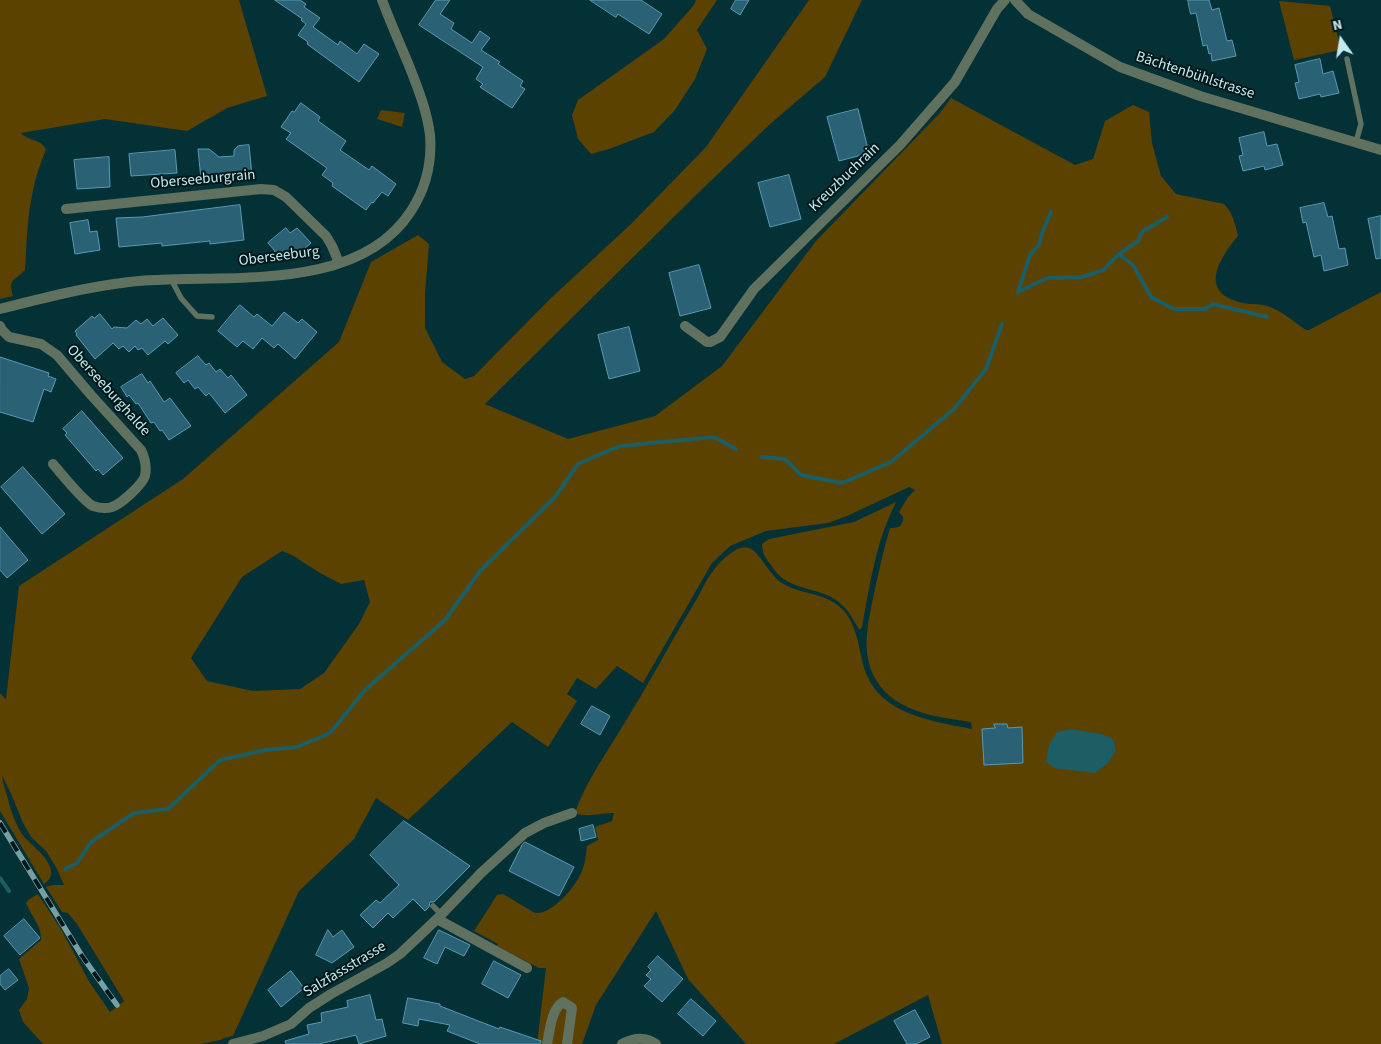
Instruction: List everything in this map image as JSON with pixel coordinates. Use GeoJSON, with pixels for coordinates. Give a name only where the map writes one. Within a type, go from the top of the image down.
{"type":"FeatureCollection","features":[{"type":"Feature","properties":{"kind":"street","name":"Oberseeburg"},"geometry":{"type":"LineString","coordinates":[[0,309],[59,294],[112,284],[171,279],[217,279],[304,272],[339,263],[372,248],[392,235],[415,206],[422,191],[430,155],[430,134],[426,110],[382,0]]}},
{"type":"Feature","properties":{"kind":"street","name":"Kreuzbuchrain"},"geometry":{"type":"LineString","coordinates":[[685,326],[707,342],[720,337],[754,289],[900,145],[955,82],[997,9],[1005,0]]}},
{"type":"Feature","properties":{"kind":"street","name":"Bächtenbühlstrasse"},"geometry":{"type":"LineString","coordinates":[[1015,0],[1028,14],[1120,67],[1200,96],[1381,150]]}},
{"type":"Feature","properties":{"kind":"street","name":"Oberseeburgrain"},"geometry":{"type":"LineString","coordinates":[[66,209],[261,189],[274,190],[286,197],[326,236],[339,263]]}},
{"type":"Feature","properties":{"kind":"street","name":"Oberseeburghalde"},"geometry":{"type":"LineString","coordinates":[[0,326],[9,337],[41,344],[57,355],[141,450],[146,464],[145,476],[135,490],[116,506],[110,508],[91,505],[68,482],[54,464]]}},
{"type":"Feature","properties":{"kind":"street","name":"Salzfassstrasse"},"geometry":{"type":"LineString","coordinates":[[233,1044],[263,1036],[291,1024],[309,1008],[331,994],[387,964],[400,954],[481,873],[525,833],[544,823],[572,813]]}},
{"type":"Feature","properties":{"kind":"street"},"geometry":{"type":"LineString","coordinates":[[439,916],[527,968]]}},
{"type":"Feature","properties":{"kind":"street"},"geometry":{"type":"LineString","coordinates":[[547,1044],[554,1013],[558,1005],[563,1002],[572,1008],[567,1044]]}},
{"type":"Feature","properties":{"kind":"street"},"geometry":{"type":"LineString","coordinates":[[622,1044],[631,1040],[642,1039],[656,1044]]}},
{"type":"Feature","properties":{"kind":"lane"},"geometry":{"type":"LineString","coordinates":[[1347,59],[1360,124],[1356,142]]}},
{"type":"Feature","properties":{"kind":"lane"},"geometry":{"type":"LineString","coordinates":[[171,279],[181,298],[197,316],[212,317]]}},
{"type":"Feature","properties":{"kind":"lane"},"geometry":{"type":"LineString","coordinates":[[433,906],[439,916]]}},
{"type":"Feature","properties":{"kind":"shaded area"},"geometry":{"type":"Polygon","coordinates":[[[0,0],[239,0],[267,96],[227,108],[187,131],[105,119],[21,133],[44,146],[46,150],[35,181],[31,202],[25,270],[11,283],[13,296],[0,299],[0,0]]]}},
{"type":"Feature","properties":{"kind":"shaded area"},"geometry":{"type":"Polygon","coordinates":[[[696,0],[717,0],[697,30],[707,49],[695,79],[675,110],[654,132],[591,154],[578,139],[572,115],[578,100],[664,39],[694,5],[696,0]]]}},
{"type":"Feature","properties":{"kind":"shaded area"},"geometry":{"type":"Polygon","coordinates":[[[809,0],[862,0],[825,77],[769,125],[694,197],[485,404],[568,439],[655,416],[722,366],[816,241],[940,113],[951,98],[1075,165],[1093,159],[1105,121],[1133,105],[1149,112],[1152,143],[1161,176],[1176,194],[1224,204],[1230,211],[1238,236],[1219,265],[1216,284],[1220,292],[1229,298],[1243,303],[1263,305],[1275,309],[1306,330],[1309,330],[1381,292],[1381,1044],[942,1044],[928,995],[834,1044],[746,1044],[688,979],[656,911],[596,1005],[582,1044],[537,1044],[546,968],[539,968],[497,946],[498,944],[474,931],[497,895],[503,894],[535,913],[548,910],[574,886],[583,867],[587,846],[598,840],[595,827],[612,821],[614,813],[589,815],[575,813],[583,793],[709,577],[729,554],[740,548],[749,548],[757,554],[773,575],[782,583],[797,590],[820,596],[841,608],[853,625],[868,678],[878,692],[890,703],[920,717],[972,729],[971,722],[922,712],[895,700],[881,687],[869,665],[867,644],[871,606],[890,528],[898,527],[901,524],[903,517],[899,512],[908,497],[915,490],[909,487],[828,523],[766,531],[730,546],[712,563],[643,683],[617,666],[596,689],[577,678],[567,694],[577,701],[548,747],[512,722],[408,820],[376,798],[354,839],[299,891],[233,1036],[201,1044],[43,1044],[23,1022],[19,1010],[27,999],[29,988],[19,959],[41,940],[38,926],[26,903],[38,894],[62,931],[90,983],[110,1012],[124,1001],[77,924],[68,913],[62,912],[46,887],[64,885],[46,851],[31,837],[23,823],[2,775],[11,808],[22,834],[45,857],[50,867],[50,877],[44,884],[0,811],[0,693],[6,699],[19,586],[183,479],[339,342],[371,262],[418,235],[429,244],[425,294],[425,328],[442,362],[465,379],[474,376],[550,299],[631,224],[706,147],[809,0]],[[282,551],[242,577],[191,658],[207,681],[253,691],[300,689],[324,673],[359,624],[370,602],[364,580],[341,584],[282,551]]]}},
{"type":"Feature","properties":{"kind":"shaded area"},"geometry":{"type":"Polygon","coordinates":[[[1279,1],[1330,6],[1341,50],[1294,60],[1279,1]]]}},
{"type":"Feature","properties":{"kind":"shaded area"},"geometry":{"type":"Polygon","coordinates":[[[381,110],[405,113],[402,127],[377,119],[381,110]]]}},
{"type":"Feature","properties":{"kind":"shaded area"},"geometry":{"type":"Polygon","coordinates":[[[896,502],[880,542],[860,630],[841,604],[823,593],[800,587],[787,581],[777,573],[764,553],[762,544],[769,539],[854,522],[896,502]]]}},
{"type":"Feature","properties":{"kind":"water"},"geometry":{"type":"Polygon","coordinates":[[[1070,729],[1102,734],[1113,739],[1116,750],[1109,762],[1095,773],[1054,768],[1046,761],[1049,745],[1057,732],[1070,729]]]}},
{"type":"Feature","properties":{"kind":"building"},"geometry":{"type":"Polygon","coordinates":[[[275,0],[300,0],[306,4],[304,7],[320,18],[313,27],[338,45],[340,41],[357,54],[364,44],[379,54],[359,82],[307,44],[308,42],[298,35],[306,24],[302,19],[275,0]]]}},
{"type":"Feature","properties":{"kind":"building"},"geometry":{"type":"Polygon","coordinates":[[[436,0],[450,0],[440,14],[454,23],[451,29],[472,43],[480,31],[490,38],[481,50],[500,62],[498,64],[523,81],[520,86],[525,89],[512,108],[480,87],[483,84],[476,79],[483,67],[419,25],[436,0]]]}},
{"type":"Feature","properties":{"kind":"building"},"geometry":{"type":"Polygon","coordinates":[[[590,0],[641,0],[662,14],[649,34],[618,14],[616,17],[590,0]]]}},
{"type":"Feature","properties":{"kind":"building"},"geometry":{"type":"Polygon","coordinates":[[[736,0],[749,0],[740,15],[731,9],[736,0]]]}},
{"type":"Feature","properties":{"kind":"building"},"geometry":{"type":"Polygon","coordinates":[[[1188,0],[1209,0],[1212,10],[1219,8],[1227,41],[1232,40],[1236,56],[1212,61],[1207,45],[1203,46],[1196,13],[1191,14],[1188,0]]]}},
{"type":"Feature","properties":{"kind":"building"},"geometry":{"type":"Polygon","coordinates":[[[1320,59],[1323,74],[1333,71],[1339,93],[1321,97],[1320,94],[1299,99],[1295,83],[1299,82],[1295,65],[1320,59]]]}},
{"type":"Feature","properties":{"kind":"building"},"geometry":{"type":"Polygon","coordinates":[[[301,103],[320,117],[318,121],[346,141],[340,150],[369,170],[372,166],[396,184],[388,196],[382,192],[366,210],[332,186],[333,183],[322,175],[327,168],[286,139],[291,133],[281,127],[292,111],[294,112],[301,103]]]}},
{"type":"Feature","properties":{"kind":"building"},"geometry":{"type":"Polygon","coordinates":[[[858,109],[869,153],[839,161],[827,117],[858,109]]]}},
{"type":"Feature","properties":{"kind":"building"},"geometry":{"type":"Polygon","coordinates":[[[1264,132],[1267,146],[1277,144],[1283,165],[1265,170],[1264,166],[1243,171],[1239,156],[1243,155],[1239,138],[1264,132]]]}},
{"type":"Feature","properties":{"kind":"building"},"geometry":{"type":"Polygon","coordinates":[[[249,145],[252,175],[201,179],[198,149],[209,149],[219,157],[234,156],[234,150],[238,146],[249,145]]]}},
{"type":"Feature","properties":{"kind":"building"},"geometry":{"type":"Polygon","coordinates":[[[175,150],[177,173],[131,176],[129,154],[175,150]]]}},
{"type":"Feature","properties":{"kind":"building"},"geometry":{"type":"Polygon","coordinates":[[[109,157],[110,187],[77,189],[74,160],[109,157]]]}},
{"type":"Feature","properties":{"kind":"building"},"geometry":{"type":"Polygon","coordinates":[[[789,175],[801,219],[770,227],[758,183],[789,175]]]}},
{"type":"Feature","properties":{"kind":"building"},"geometry":{"type":"Polygon","coordinates":[[[1324,203],[1328,217],[1332,216],[1339,249],[1345,248],[1348,265],[1324,271],[1321,255],[1314,257],[1306,222],[1303,223],[1300,208],[1324,203]]]}},
{"type":"Feature","properties":{"kind":"building"},"geometry":{"type":"Polygon","coordinates":[[[240,205],[244,240],[210,244],[210,241],[162,246],[162,243],[119,247],[116,218],[142,217],[240,205]]]}},
{"type":"Feature","properties":{"kind":"building"},"geometry":{"type":"Polygon","coordinates":[[[1381,216],[1381,258],[1376,259],[1368,219],[1381,216]]]}},
{"type":"Feature","properties":{"kind":"building"},"geometry":{"type":"Polygon","coordinates":[[[88,220],[90,232],[97,231],[100,250],[75,254],[70,223],[88,220]]]}},
{"type":"Feature","properties":{"kind":"building"},"geometry":{"type":"Polygon","coordinates":[[[286,228],[290,233],[297,228],[311,243],[292,259],[288,254],[280,261],[268,243],[286,228]]]}},
{"type":"Feature","properties":{"kind":"building"},"geometry":{"type":"Polygon","coordinates":[[[699,265],[711,308],[680,316],[669,273],[699,265]]]}},
{"type":"Feature","properties":{"kind":"building"},"geometry":{"type":"Polygon","coordinates":[[[240,305],[254,317],[257,314],[272,326],[284,312],[298,323],[302,319],[317,332],[295,359],[278,344],[274,348],[262,338],[253,349],[243,341],[237,347],[218,331],[240,305]]]}},
{"type":"Feature","properties":{"kind":"building"},"geometry":{"type":"Polygon","coordinates":[[[100,314],[112,329],[114,327],[127,328],[136,320],[141,324],[147,319],[153,326],[163,318],[178,335],[168,344],[165,341],[148,355],[142,348],[138,350],[135,346],[129,352],[123,346],[119,349],[113,343],[95,359],[76,335],[75,331],[92,316],[94,318],[100,314]]]}},
{"type":"Feature","properties":{"kind":"building"},"geometry":{"type":"Polygon","coordinates":[[[629,327],[640,371],[609,379],[598,335],[629,327]]]}},
{"type":"Feature","properties":{"kind":"building"},"geometry":{"type":"Polygon","coordinates":[[[198,356],[206,365],[209,363],[216,372],[220,369],[228,378],[231,375],[247,395],[225,413],[209,393],[206,396],[198,387],[195,389],[188,380],[184,383],[176,373],[198,356]]]}},
{"type":"Feature","properties":{"kind":"building"},"geometry":{"type":"Polygon","coordinates":[[[0,357],[49,373],[48,376],[56,379],[51,392],[44,389],[33,422],[0,412],[0,357]]]}},
{"type":"Feature","properties":{"kind":"building"},"geometry":{"type":"Polygon","coordinates":[[[142,374],[148,383],[150,381],[164,402],[170,398],[191,426],[169,440],[154,422],[151,423],[138,403],[136,404],[129,395],[127,397],[121,387],[142,374]]]}},
{"type":"Feature","properties":{"kind":"building"},"geometry":{"type":"Polygon","coordinates":[[[82,411],[123,458],[103,475],[98,469],[96,471],[65,435],[67,433],[63,429],[82,411]]]}},
{"type":"Feature","properties":{"kind":"building"},"geometry":{"type":"Polygon","coordinates":[[[23,467],[65,514],[42,534],[1,487],[23,467]]]}},
{"type":"Feature","properties":{"kind":"building"},"geometry":{"type":"Polygon","coordinates":[[[0,527],[28,560],[7,578],[0,570],[0,527]]]}},
{"type":"Feature","properties":{"kind":"building"},"geometry":{"type":"Polygon","coordinates":[[[592,706],[610,716],[600,735],[581,724],[592,706]]]}},
{"type":"Feature","properties":{"kind":"building"},"geometry":{"type":"Polygon","coordinates":[[[994,724],[1007,724],[1008,728],[1022,727],[1023,763],[984,765],[982,729],[995,728],[994,724]]]}},
{"type":"Feature","properties":{"kind":"building"},"geometry":{"type":"Polygon","coordinates":[[[404,821],[470,866],[434,902],[430,902],[429,907],[425,911],[413,899],[393,918],[388,913],[373,928],[360,915],[376,900],[380,903],[399,885],[370,855],[404,821]]]}},
{"type":"Feature","properties":{"kind":"building"},"geometry":{"type":"Polygon","coordinates":[[[593,825],[596,837],[581,841],[579,829],[593,825]]]}},
{"type":"Feature","properties":{"kind":"building"},"geometry":{"type":"Polygon","coordinates":[[[525,842],[574,867],[559,896],[509,871],[525,842]]]}},
{"type":"Feature","properties":{"kind":"building"},"geometry":{"type":"Polygon","coordinates":[[[24,919],[40,938],[20,955],[4,936],[24,919]]]}},
{"type":"Feature","properties":{"kind":"building"},"geometry":{"type":"Polygon","coordinates":[[[328,930],[333,937],[342,930],[354,947],[332,963],[316,955],[328,930]]]}},
{"type":"Feature","properties":{"kind":"building"},"geometry":{"type":"Polygon","coordinates":[[[439,930],[470,945],[464,956],[445,947],[437,964],[424,958],[439,930]]]}},
{"type":"Feature","properties":{"kind":"building"},"geometry":{"type":"Polygon","coordinates":[[[658,956],[683,979],[662,1002],[644,986],[651,979],[646,975],[651,970],[648,967],[658,956]]]}},
{"type":"Feature","properties":{"kind":"building"},"geometry":{"type":"Polygon","coordinates":[[[494,961],[521,975],[508,998],[482,984],[494,961]]]}},
{"type":"Feature","properties":{"kind":"building"},"geometry":{"type":"Polygon","coordinates":[[[9,969],[18,980],[5,990],[0,984],[0,976],[9,969]]]}},
{"type":"Feature","properties":{"kind":"building"},"geometry":{"type":"Polygon","coordinates":[[[291,971],[304,988],[281,1007],[268,990],[291,971]]]}},
{"type":"Feature","properties":{"kind":"building"},"geometry":{"type":"Polygon","coordinates":[[[370,995],[376,1020],[382,1019],[386,1036],[359,1044],[356,1035],[319,1044],[286,1044],[285,1041],[309,1034],[307,1025],[322,1022],[321,1013],[348,1007],[347,1001],[370,995]]]}},
{"type":"Feature","properties":{"kind":"building"},"geometry":{"type":"Polygon","coordinates":[[[408,998],[440,1004],[440,1006],[499,1029],[500,1027],[541,1041],[540,1044],[480,1044],[447,1031],[450,1025],[419,1019],[418,1026],[403,1023],[408,998]]]}},
{"type":"Feature","properties":{"kind":"building"},"geometry":{"type":"Polygon","coordinates":[[[691,999],[716,1021],[703,1036],[678,1014],[691,999]]]}},
{"type":"Feature","properties":{"kind":"building"},"geometry":{"type":"Polygon","coordinates":[[[915,1010],[930,1037],[916,1044],[907,1044],[894,1021],[915,1010]]]}},
{"type":"Feature","properties":{"kind":"waterway"},"geometry":{"type":"LineString","coordinates":[[1018,292],[1030,255],[1039,245],[1051,212]]}},
{"type":"Feature","properties":{"kind":"waterway"},"geometry":{"type":"LineString","coordinates":[[1018,292],[1047,278],[1082,277],[1103,270],[1119,254],[1138,241],[1142,232],[1167,217]]}},
{"type":"Feature","properties":{"kind":"waterway"},"geometry":{"type":"LineString","coordinates":[[1119,254],[1133,265],[1151,297],[1174,309],[1206,309],[1213,304],[1267,317]]}},
{"type":"Feature","properties":{"kind":"waterway"},"geometry":{"type":"LineString","coordinates":[[762,457],[785,459],[801,475],[842,483],[891,462],[954,409],[986,369],[1002,324]]}},
{"type":"Feature","properties":{"kind":"waterway"},"geometry":{"type":"LineString","coordinates":[[65,869],[77,863],[91,842],[134,813],[168,809],[220,760],[265,750],[297,747],[330,733],[365,690],[445,620],[480,571],[555,497],[578,464],[620,446],[714,437],[736,449]]}},
{"type":"Feature","properties":{"kind":"waterway"},"geometry":{"type":"LineString","coordinates":[[0,878],[9,891]]}},
{"type":"Feature","properties":{"kind":"railway"},"geometry":{"type":"LineString","coordinates":[[0,823],[82,956],[117,1005]]}}]}
